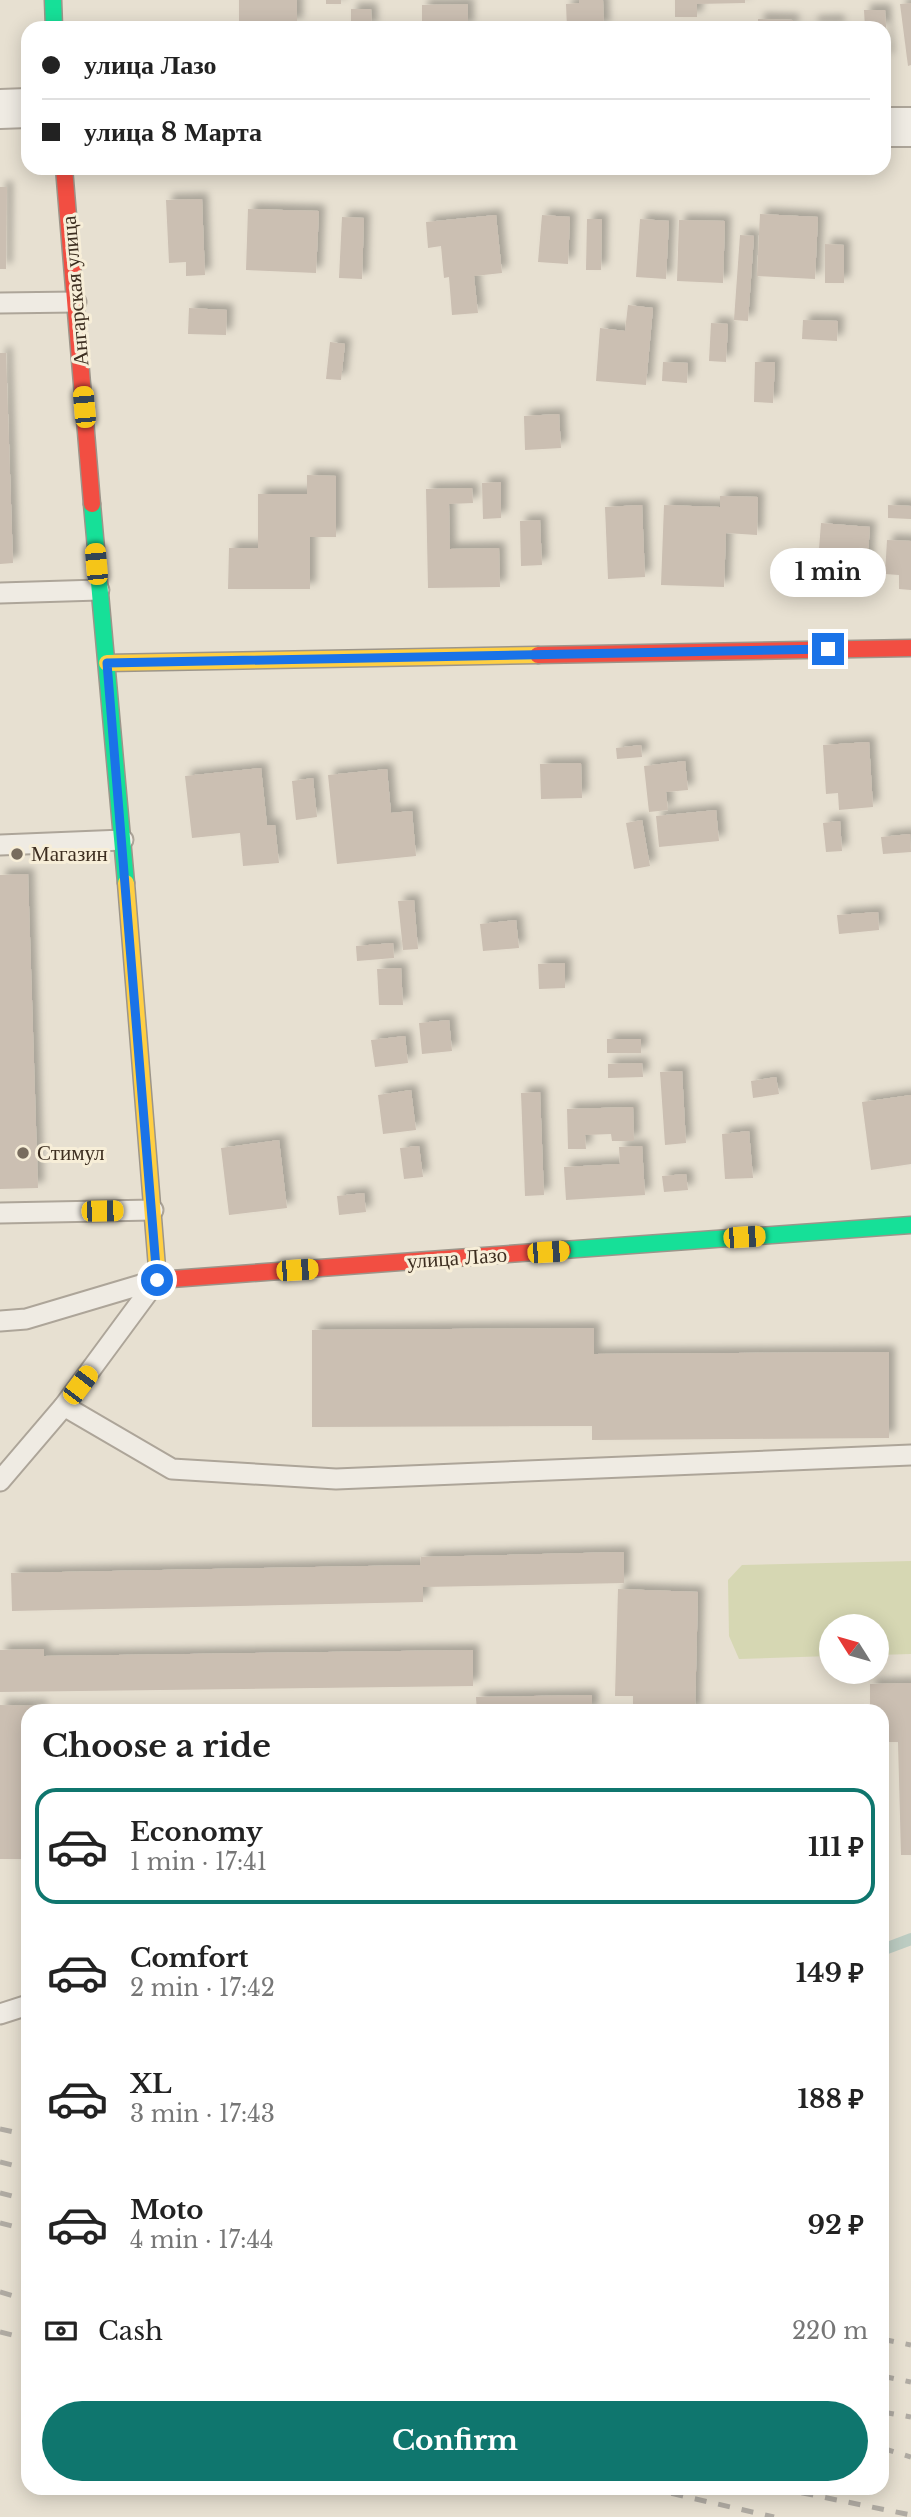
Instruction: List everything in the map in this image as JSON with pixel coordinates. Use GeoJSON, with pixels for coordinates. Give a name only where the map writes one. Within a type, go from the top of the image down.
{"type":"FeatureCollection","features":[{"type":"Feature","properties":{"kind":"street"},"geometry":{"type":"LineString","coordinates":[[53,0],[54,21]]}},
{"type":"Feature","properties":{"kind":"street"},"geometry":{"type":"LineString","coordinates":[[0,109],[21,108]]}},
{"type":"Feature","properties":{"kind":"street"},"geometry":{"type":"LineString","coordinates":[[891,127],[911,127]]}},
{"type":"Feature","properties":{"kind":"street","name":"Ангарская улица"},"geometry":{"type":"LineString","coordinates":[[65,175],[153,1210]]}},
{"type":"Feature","properties":{"kind":"street"},"geometry":{"type":"LineString","coordinates":[[107,663],[911,648]]}},
{"type":"Feature","properties":{"kind":"street"},"geometry":{"type":"LineString","coordinates":[[153,1210],[157,1280]]}},
{"type":"Feature","properties":{"kind":"street","name":"улица Лазо"},"geometry":{"type":"LineString","coordinates":[[157,1280],[911,1225]]}},
{"type":"Feature","properties":{"kind":"lane"},"geometry":{"type":"LineString","coordinates":[[0,303],[76,302]]}},
{"type":"Feature","properties":{"kind":"lane"},"geometry":{"type":"LineString","coordinates":[[0,593],[99,590]]}},
{"type":"Feature","properties":{"kind":"lane"},"geometry":{"type":"LineString","coordinates":[[0,845],[123,840]]}},
{"type":"Feature","properties":{"kind":"lane"},"geometry":{"type":"LineString","coordinates":[[0,1213],[153,1210]]}},
{"type":"Feature","properties":{"kind":"lane"},"geometry":{"type":"LineString","coordinates":[[0,1321],[26,1319],[157,1280]]}},
{"type":"Feature","properties":{"kind":"lane"},"geometry":{"type":"LineString","coordinates":[[0,1481],[64,1406],[157,1280]]}},
{"type":"Feature","properties":{"kind":"lane"},"geometry":{"type":"LineString","coordinates":[[64,1406],[172,1469],[337,1479],[911,1455]]}},
{"type":"Feature","properties":{"kind":"lane"},"geometry":{"type":"LineString","coordinates":[[0,2014],[21,2007]]}},
{"type":"Feature","properties":{"kind":"green space"},"geometry":{"type":"Polygon","coordinates":[[[911,1561],[911,1654],[889,1655],[889,1614],[819,1614],[819,1656],[739,1659],[729,1636],[728,1580],[742,1565],[911,1561]]]}},
{"type":"Feature","properties":{"kind":"building"},"geometry":{"type":"Polygon","coordinates":[[[239,0],[297,0],[297,21],[239,21],[239,0]]]}},
{"type":"Feature","properties":{"kind":"building"},"geometry":{"type":"Polygon","coordinates":[[[326,0],[341,0],[341,4],[326,4],[326,0]]]}},
{"type":"Feature","properties":{"kind":"building"},"geometry":{"type":"Polygon","coordinates":[[[579,0],[603,0],[604,21],[567,21],[566,4],[579,3],[579,0]]]}},
{"type":"Feature","properties":{"kind":"building"},"geometry":{"type":"Polygon","coordinates":[[[675,0],[745,0],[745,3],[697,4],[697,17],[675,17],[675,0]]]}},
{"type":"Feature","properties":{"kind":"building"},"geometry":{"type":"Polygon","coordinates":[[[911,3],[911,65],[908,66],[900,4],[911,3]]]}},
{"type":"Feature","properties":{"kind":"building"},"geometry":{"type":"Polygon","coordinates":[[[468,4],[468,21],[422,21],[422,5],[468,4]]]}},
{"type":"Feature","properties":{"kind":"building"},"geometry":{"type":"Polygon","coordinates":[[[351,9],[371,9],[372,21],[351,21],[351,9]]]}},
{"type":"Feature","properties":{"kind":"building"},"geometry":{"type":"Polygon","coordinates":[[[864,10],[885,10],[886,21],[865,21],[864,10]]]}},
{"type":"Feature","properties":{"kind":"building"},"geometry":{"type":"Polygon","coordinates":[[[758,19],[793,20],[793,21],[758,19]]]}},
{"type":"Feature","properties":{"kind":"building"},"geometry":{"type":"Polygon","coordinates":[[[0,187],[7,187],[6,269],[0,269],[0,187]]]}},
{"type":"Feature","properties":{"kind":"building"},"geometry":{"type":"Polygon","coordinates":[[[202,199],[205,275],[186,276],[186,262],[169,263],[166,200],[202,199]]]}},
{"type":"Feature","properties":{"kind":"building"},"geometry":{"type":"Polygon","coordinates":[[[248,209],[319,211],[316,273],[246,270],[248,209]]]}},
{"type":"Feature","properties":{"kind":"building"},"geometry":{"type":"Polygon","coordinates":[[[760,214],[818,217],[815,279],[757,276],[760,214]]]}},
{"type":"Feature","properties":{"kind":"building"},"geometry":{"type":"Polygon","coordinates":[[[496,215],[502,273],[474,276],[478,313],[452,315],[449,277],[444,278],[441,246],[428,248],[426,222],[496,215]]]}},
{"type":"Feature","properties":{"kind":"building"},"geometry":{"type":"Polygon","coordinates":[[[542,215],[570,217],[568,264],[538,262],[542,215]]]}},
{"type":"Feature","properties":{"kind":"building"},"geometry":{"type":"Polygon","coordinates":[[[342,217],[364,218],[362,279],[339,278],[342,217]]]}},
{"type":"Feature","properties":{"kind":"building"},"geometry":{"type":"Polygon","coordinates":[[[587,219],[602,219],[601,270],[586,270],[587,219]]]}},
{"type":"Feature","properties":{"kind":"building"},"geometry":{"type":"Polygon","coordinates":[[[640,219],[669,221],[666,279],[636,277],[640,219]]]}},
{"type":"Feature","properties":{"kind":"building"},"geometry":{"type":"Polygon","coordinates":[[[679,220],[725,221],[723,283],[677,281],[679,220]]]}},
{"type":"Feature","properties":{"kind":"building"},"geometry":{"type":"Polygon","coordinates":[[[740,235],[754,236],[748,321],[734,320],[740,235]]]}},
{"type":"Feature","properties":{"kind":"building"},"geometry":{"type":"Polygon","coordinates":[[[825,244],[844,245],[844,283],[825,283],[825,244]]]}},
{"type":"Feature","properties":{"kind":"building"},"geometry":{"type":"Polygon","coordinates":[[[628,305],[653,308],[646,385],[596,381],[600,328],[625,331],[628,305]]]}},
{"type":"Feature","properties":{"kind":"building"},"geometry":{"type":"Polygon","coordinates":[[[189,308],[227,310],[226,335],[188,334],[189,308]]]}},
{"type":"Feature","properties":{"kind":"building"},"geometry":{"type":"Polygon","coordinates":[[[803,320],[838,321],[837,341],[802,339],[803,320]]]}},
{"type":"Feature","properties":{"kind":"building"},"geometry":{"type":"Polygon","coordinates":[[[711,323],[728,324],[726,362],[709,361],[711,323]]]}},
{"type":"Feature","properties":{"kind":"building"},"geometry":{"type":"Polygon","coordinates":[[[330,342],[345,344],[341,380],[326,379],[330,342]]]}},
{"type":"Feature","properties":{"kind":"building"},"geometry":{"type":"Polygon","coordinates":[[[0,353],[6,353],[13,563],[0,564],[0,353]]]}},
{"type":"Feature","properties":{"kind":"building"},"geometry":{"type":"Polygon","coordinates":[[[663,362],[688,363],[687,383],[662,381],[663,362]]]}},
{"type":"Feature","properties":{"kind":"building"},"geometry":{"type":"Polygon","coordinates":[[[755,362],[775,362],[773,403],[754,402],[755,362]]]}},
{"type":"Feature","properties":{"kind":"building"},"geometry":{"type":"Polygon","coordinates":[[[559,414],[561,448],[525,450],[524,416],[559,414]]]}},
{"type":"Feature","properties":{"kind":"building"},"geometry":{"type":"Polygon","coordinates":[[[307,475],[336,476],[336,537],[310,537],[310,589],[228,589],[229,548],[258,548],[258,494],[307,494],[307,475]]]}},
{"type":"Feature","properties":{"kind":"building"},"geometry":{"type":"Polygon","coordinates":[[[501,482],[501,518],[483,519],[482,483],[501,482]]]}},
{"type":"Feature","properties":{"kind":"building"},"geometry":{"type":"Polygon","coordinates":[[[472,488],[473,503],[449,504],[450,549],[499,548],[500,587],[428,588],[426,489],[472,488]]]}},
{"type":"Feature","properties":{"kind":"building"},"geometry":{"type":"Polygon","coordinates":[[[720,496],[758,497],[757,535],[726,533],[724,587],[661,585],[664,505],[720,507],[720,496]]]}},
{"type":"Feature","properties":{"kind":"building"},"geometry":{"type":"Polygon","coordinates":[[[642,505],[645,577],[608,579],[605,507],[642,505]]]}},
{"type":"Feature","properties":{"kind":"building"},"geometry":{"type":"Polygon","coordinates":[[[888,505],[911,506],[911,519],[888,518],[888,505]]]}},
{"type":"Feature","properties":{"kind":"building"},"geometry":{"type":"Polygon","coordinates":[[[540,520],[542,565],[521,566],[520,521],[540,520]]]}},
{"type":"Feature","properties":{"kind":"building"},"geometry":{"type":"Polygon","coordinates":[[[821,523],[870,527],[865,592],[816,588],[821,523]]]}},
{"type":"Feature","properties":{"kind":"building"},"geometry":{"type":"Polygon","coordinates":[[[887,540],[911,541],[911,590],[899,589],[899,575],[885,574],[887,540]]]}},
{"type":"Feature","properties":{"kind":"building"},"geometry":{"type":"Polygon","coordinates":[[[869,742],[873,807],[839,810],[838,793],[826,794],[823,745],[869,742]]]}},
{"type":"Feature","properties":{"kind":"building"},"geometry":{"type":"Polygon","coordinates":[[[641,745],[642,757],[617,759],[616,748],[641,745]]]}},
{"type":"Feature","properties":{"kind":"building"},"geometry":{"type":"Polygon","coordinates":[[[685,761],[688,790],[666,792],[668,810],[649,812],[644,766],[685,761]]]}},
{"type":"Feature","properties":{"kind":"building"},"geometry":{"type":"Polygon","coordinates":[[[581,763],[582,798],[541,799],[540,764],[581,763]]]}},
{"type":"Feature","properties":{"kind":"building"},"geometry":{"type":"Polygon","coordinates":[[[261,768],[267,825],[275,825],[279,863],[243,866],[240,833],[192,838],[185,776],[261,768]]]}},
{"type":"Feature","properties":{"kind":"building"},"geometry":{"type":"Polygon","coordinates":[[[387,769],[391,813],[412,811],[416,856],[337,864],[328,775],[387,769]]]}},
{"type":"Feature","properties":{"kind":"building"},"geometry":{"type":"Polygon","coordinates":[[[313,778],[317,817],[296,820],[292,781],[313,778]]]}},
{"type":"Feature","properties":{"kind":"building"},"geometry":{"type":"Polygon","coordinates":[[[716,810],[719,841],[659,847],[656,816],[716,810]]]}},
{"type":"Feature","properties":{"kind":"building"},"geometry":{"type":"Polygon","coordinates":[[[642,820],[650,866],[634,869],[626,823],[642,820]]]}},
{"type":"Feature","properties":{"kind":"building"},"geometry":{"type":"Polygon","coordinates":[[[840,821],[842,851],[826,852],[823,823],[840,821]]]}},
{"type":"Feature","properties":{"kind":"building"},"geometry":{"type":"Polygon","coordinates":[[[910,834],[911,852],[883,854],[881,837],[910,834]]]}},
{"type":"Feature","properties":{"kind":"building"},"geometry":{"type":"Polygon","coordinates":[[[28,874],[38,1188],[0,1189],[0,875],[28,874]]]}},
{"type":"Feature","properties":{"kind":"building"},"geometry":{"type":"Polygon","coordinates":[[[414,900],[418,949],[403,950],[398,901],[414,900]]]}},
{"type":"Feature","properties":{"kind":"building"},"geometry":{"type":"Polygon","coordinates":[[[878,912],[879,930],[839,934],[837,915],[878,912]]]}},
{"type":"Feature","properties":{"kind":"building"},"geometry":{"type":"Polygon","coordinates":[[[516,920],[519,948],[483,951],[480,924],[516,920]]]}},
{"type":"Feature","properties":{"kind":"building"},"geometry":{"type":"Polygon","coordinates":[[[393,943],[394,958],[357,961],[356,946],[393,943]]]}},
{"type":"Feature","properties":{"kind":"building"},"geometry":{"type":"Polygon","coordinates":[[[565,963],[565,988],[539,989],[538,964],[565,963]]]}},
{"type":"Feature","properties":{"kind":"building"},"geometry":{"type":"Polygon","coordinates":[[[401,968],[403,1005],[379,1005],[377,969],[401,968]]]}},
{"type":"Feature","properties":{"kind":"building"},"geometry":{"type":"Polygon","coordinates":[[[449,1020],[452,1051],[422,1054],[419,1023],[449,1020]]]}},
{"type":"Feature","properties":{"kind":"building"},"geometry":{"type":"Polygon","coordinates":[[[405,1036],[408,1063],[375,1067],[371,1040],[405,1036]]]}},
{"type":"Feature","properties":{"kind":"building"},"geometry":{"type":"Polygon","coordinates":[[[607,1039],[641,1039],[641,1053],[607,1053],[607,1039]]]}},
{"type":"Feature","properties":{"kind":"building"},"geometry":{"type":"Polygon","coordinates":[[[642,1063],[643,1077],[608,1078],[608,1064],[642,1063]]]}},
{"type":"Feature","properties":{"kind":"building"},"geometry":{"type":"Polygon","coordinates":[[[682,1071],[686,1143],[665,1145],[660,1072],[682,1071]]]}},
{"type":"Feature","properties":{"kind":"building"},"geometry":{"type":"Polygon","coordinates":[[[776,1077],[779,1094],[753,1098],[751,1081],[776,1077]]]}},
{"type":"Feature","properties":{"kind":"building"},"geometry":{"type":"Polygon","coordinates":[[[411,1090],[416,1130],[383,1134],[378,1095],[411,1090]]]}},
{"type":"Feature","properties":{"kind":"building"},"geometry":{"type":"Polygon","coordinates":[[[540,1092],[544,1195],[525,1196],[521,1093],[540,1092]]]}},
{"type":"Feature","properties":{"kind":"building"},"geometry":{"type":"Polygon","coordinates":[[[911,1095],[911,1164],[871,1170],[862,1102],[911,1095]]]}},
{"type":"Feature","properties":{"kind":"building"},"geometry":{"type":"Polygon","coordinates":[[[633,1107],[634,1141],[612,1141],[611,1134],[585,1135],[586,1149],[568,1149],[567,1109],[633,1107]]]}},
{"type":"Feature","properties":{"kind":"building"},"geometry":{"type":"Polygon","coordinates":[[[749,1131],[753,1178],[725,1179],[722,1134],[749,1131]]]}},
{"type":"Feature","properties":{"kind":"building"},"geometry":{"type":"Polygon","coordinates":[[[279,1140],[287,1208],[229,1215],[221,1148],[279,1140]]]}},
{"type":"Feature","properties":{"kind":"building"},"geometry":{"type":"Polygon","coordinates":[[[419,1146],[423,1177],[404,1179],[400,1148],[419,1146]]]}},
{"type":"Feature","properties":{"kind":"building"},"geometry":{"type":"Polygon","coordinates":[[[642,1146],[645,1195],[566,1200],[564,1167],[620,1164],[619,1147],[642,1146]]]}},
{"type":"Feature","properties":{"kind":"building"},"geometry":{"type":"Polygon","coordinates":[[[686,1174],[688,1190],[664,1192],[662,1176],[686,1174]]]}},
{"type":"Feature","properties":{"kind":"building"},"geometry":{"type":"Polygon","coordinates":[[[364,1193],[366,1212],[339,1215],[337,1196],[364,1193]]]}},
{"type":"Feature","properties":{"kind":"building"},"geometry":{"type":"Polygon","coordinates":[[[594,1328],[594,1354],[889,1352],[889,1438],[592,1440],[592,1426],[312,1427],[312,1330],[594,1328]]]}},
{"type":"Feature","properties":{"kind":"building"},"geometry":{"type":"Polygon","coordinates":[[[624,1552],[624,1583],[423,1587],[423,1602],[12,1611],[11,1573],[420,1565],[421,1557],[624,1552]]]}},
{"type":"Feature","properties":{"kind":"building"},"geometry":{"type":"Polygon","coordinates":[[[618,1589],[698,1592],[695,1704],[633,1704],[633,1696],[615,1696],[618,1589]]]}},
{"type":"Feature","properties":{"kind":"building"},"geometry":{"type":"Polygon","coordinates":[[[44,1649],[44,1656],[473,1650],[473,1686],[0,1692],[0,1650],[44,1649]]]}},
{"type":"Feature","properties":{"kind":"building"},"geometry":{"type":"Polygon","coordinates":[[[911,1683],[911,1855],[901,1855],[898,1742],[889,1742],[889,1704],[870,1704],[870,1684],[911,1683]]]}},
{"type":"Feature","properties":{"kind":"building"},"geometry":{"type":"Polygon","coordinates":[[[592,1695],[592,1704],[476,1704],[476,1697],[592,1695]]]}},
{"type":"Feature","properties":{"kind":"building"},"geometry":{"type":"Polygon","coordinates":[[[0,1705],[21,1706],[21,1859],[0,1859],[0,1705]]]}},
{"type":"Feature","properties":{"kind":"waterway"},"geometry":{"type":"LineString","coordinates":[[889,1947],[911,1939]]}},
{"type":"Feature","properties":{"kind":"railway"},"geometry":{"type":"LineString","coordinates":[[0,2129],[21,2134]]}},
{"type":"Feature","properties":{"kind":"railway"},"geometry":{"type":"LineString","coordinates":[[0,2162],[21,2167]]}},
{"type":"Feature","properties":{"kind":"railway"},"geometry":{"type":"LineString","coordinates":[[0,2193],[21,2198]]}},
{"type":"Feature","properties":{"kind":"railway"},"geometry":{"type":"LineString","coordinates":[[0,2223],[21,2228]]}},
{"type":"Feature","properties":{"kind":"railway"},"geometry":{"type":"LineString","coordinates":[[0,2292],[21,2298]]}},
{"type":"Feature","properties":{"kind":"railway"},"geometry":{"type":"LineString","coordinates":[[0,2332],[21,2337]]}},
{"type":"Feature","properties":{"kind":"railway"},"geometry":{"type":"LineString","coordinates":[[889,2340],[911,2345]]}},
{"type":"Feature","properties":{"kind":"railway"},"geometry":{"type":"LineString","coordinates":[[889,2377],[911,2382]]}},
{"type":"Feature","properties":{"kind":"railway"},"geometry":{"type":"LineString","coordinates":[[889,2413],[911,2417]]}},
{"type":"Feature","properties":{"kind":"railway"},"geometry":{"type":"LineString","coordinates":[[889,2450],[911,2457]]}},
{"type":"Feature","properties":{"kind":"railway"},"geometry":{"type":"LineString","coordinates":[[678,2495],[774,2517]]}},
{"type":"Feature","properties":{"kind":"railway"},"geometry":{"type":"LineString","coordinates":[[812,2495],[911,2515]]}},
{"type":"Feature","properties":{"kind":"traffic: fast"},"geometry":{"type":"LineString","coordinates":[[53,0],[54,21]]}},
{"type":"Feature","properties":{"kind":"traffic: fast"},"geometry":{"type":"LineString","coordinates":[[92,504],[126,883]]}},
{"type":"Feature","properties":{"kind":"traffic: fast"},"geometry":{"type":"LineString","coordinates":[[563,1250],[911,1225]]}},
{"type":"Feature","properties":{"kind":"traffic: slow"},"geometry":{"type":"LineString","coordinates":[[107,663],[538,655]]}},
{"type":"Feature","properties":{"kind":"traffic: slow"},"geometry":{"type":"LineString","coordinates":[[126,883],[158,1280]]}},
{"type":"Feature","properties":{"kind":"traffic: jam"},"geometry":{"type":"LineString","coordinates":[[65,175],[92,504]]}},
{"type":"Feature","properties":{"kind":"traffic: jam"},"geometry":{"type":"LineString","coordinates":[[538,655],[911,648]]}},
{"type":"Feature","properties":{"kind":"traffic: jam"},"geometry":{"type":"LineString","coordinates":[[158,1280],[563,1250]]}},
{"type":"Feature","properties":{"kind":"place","name":"Магазин"},"geometry":{"type":"Point","coordinates":[17,854]}},
{"type":"Feature","properties":{"kind":"place","name":"Стимул"},"geometry":{"type":"Point","coordinates":[23,1153]}},
{"type":"Feature","properties":{"kind":"route"},"geometry":{"type":"LineString","coordinates":[[157,1280],[107,663],[828,649]]}}]}
